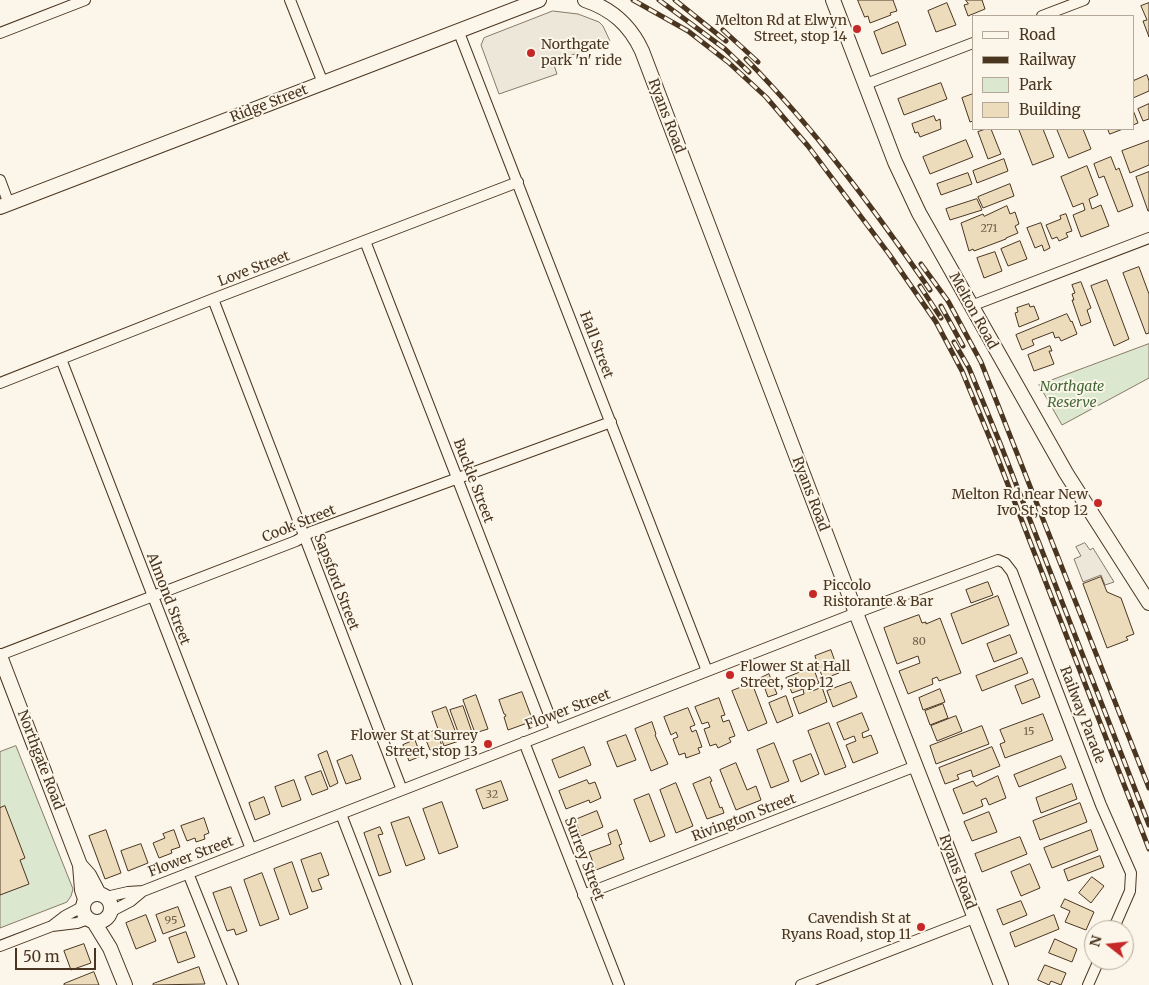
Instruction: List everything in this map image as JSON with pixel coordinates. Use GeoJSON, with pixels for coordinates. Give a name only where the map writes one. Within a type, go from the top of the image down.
{"type":"FeatureCollection","features":[{"type":"Feature","properties":{"kind":"street"},"geometry":{"type":"LineString","coordinates":[[0,33],[85,0]]}},
{"type":"Feature","properties":{"kind":"street"},"geometry":{"type":"LineString","coordinates":[[290,0],[323,83]]}},
{"type":"Feature","properties":{"kind":"street","name":"Ridge Street"},"geometry":{"type":"LineString","coordinates":[[5,206],[539,0]]}},
{"type":"Feature","properties":{"kind":"street","name":"Ryans Road"},"geometry":{"type":"LineString","coordinates":[[585,0],[610,10],[631,31],[642,51],[856,613],[1001,985]]}},
{"type":"Feature","properties":{"kind":"street","name":"Melton Road"},"geometry":{"type":"LineString","coordinates":[[833,0],[909,194],[1066,474],[1149,603]]}},
{"type":"Feature","properties":{"kind":"street"},"geometry":{"type":"LineString","coordinates":[[1045,15],[1084,0]]}},
{"type":"Feature","properties":{"kind":"street","name":"Hall Street"},"geometry":{"type":"LineString","coordinates":[[458,30],[707,671]]}},
{"type":"Feature","properties":{"kind":"street"},"geometry":{"type":"LineString","coordinates":[[866,84],[972,43]]}},
{"type":"Feature","properties":{"kind":"street"},"geometry":{"type":"LineString","coordinates":[[0,180],[5,206]]}},
{"type":"Feature","properties":{"kind":"street","name":"Love Street"},"geometry":{"type":"LineString","coordinates":[[0,383],[518,182]]}},
{"type":"Feature","properties":{"kind":"street"},"geometry":{"type":"LineString","coordinates":[[971,306],[1149,238]]}},
{"type":"Feature","properties":{"kind":"street","name":"Buckle Street"},"geometry":{"type":"LineString","coordinates":[[365,241],[555,730]]}},
{"type":"Feature","properties":{"kind":"street","name":"Sapsford Street"},"geometry":{"type":"LineString","coordinates":[[213,299],[402,790]]}},
{"type":"Feature","properties":{"kind":"street","name":"Almond Street"},"geometry":{"type":"LineString","coordinates":[[61,359],[251,848]]}},
{"type":"Feature","properties":{"kind":"street","name":"Cook Street"},"geometry":{"type":"LineString","coordinates":[[1,660],[304,536],[611,422]]}},
{"type":"Feature","properties":{"kind":"street","name":"Flower Street"},"geometry":{"type":"LineString","coordinates":[[102,896],[143,891],[994,560],[1005,562]]}},
{"type":"Feature","properties":{"kind":"street","name":"Railway Parade"},"geometry":{"type":"LineString","coordinates":[[1005,562],[1012,572],[1117,844],[1128,865],[1132,879],[1128,898],[1118,920]]}},
{"type":"Feature","properties":{"kind":"street","name":"Northgate Road"},"geometry":{"type":"LineString","coordinates":[[1,660],[80,865],[82,890],[110,948],[125,985]]}},
{"type":"Feature","properties":{"kind":"street","name":"Surrey Street"},"geometry":{"type":"LineString","coordinates":[[524,742],[619,985]]}},
{"type":"Feature","properties":{"kind":"street","name":"Rivington Street"},"geometry":{"type":"LineString","coordinates":[[583,895],[916,766]]}},
{"type":"Feature","properties":{"kind":"street"},"geometry":{"type":"LineString","coordinates":[[341,814],[408,985]]}},
{"type":"Feature","properties":{"kind":"street","name":"Northgate Road"},"geometry":{"type":"LineString","coordinates":[[80,865],[110,904],[94,913]]}},
{"type":"Feature","properties":{"kind":"street"},"geometry":{"type":"LineString","coordinates":[[188,873],[233,985]]}},
{"type":"Feature","properties":{"kind":"street","name":"Flower Street"},"geometry":{"type":"LineString","coordinates":[[0,946],[52,926],[77,923],[94,913],[131,901],[143,891]]}},
{"type":"Feature","properties":{"kind":"street"},"geometry":{"type":"LineString","coordinates":[[94,913],[91,895],[102,896]]}},
{"type":"Feature","properties":{"kind":"street"},"geometry":{"type":"LineString","coordinates":[[801,985],[974,918]]}},
{"type":"Feature","properties":{"kind":"street"},"geometry":{"type":"LineString","coordinates":[[1088,985],[1095,970]]}},
{"type":"Feature","properties":{"kind":"green space","name":"Northgate Reserve"},"geometry":{"type":"Polygon","coordinates":[[[1149,344],[1149,378],[1062,425],[1039,385],[1149,344]]]}},
{"type":"Feature","properties":{"kind":"green space"},"geometry":{"type":"Polygon","coordinates":[[[16,746],[73,889],[67,902],[0,928],[0,752],[16,746]]]}},
{"type":"Feature","properties":{"kind":"shaded area","name":"Northgate park 'n' ride"},"geometry":{"type":"Polygon","coordinates":[[[553,11],[578,14],[599,22],[610,41],[553,62],[557,74],[499,94],[481,45],[484,38],[553,11]]]}},
{"type":"Feature","properties":{"kind":"shaded area"},"geometry":{"type":"Polygon","coordinates":[[[1085,543],[1090,550],[1093,548],[1114,582],[1105,585],[1101,575],[1083,582],[1074,559],[1081,556],[1076,547],[1085,543]]]}},
{"type":"Feature","properties":{"kind":"building"},"geometry":{"type":"Polygon","coordinates":[[[858,0],[893,0],[897,11],[870,23],[868,16],[865,17],[858,0]]]}},
{"type":"Feature","properties":{"kind":"building"},"geometry":{"type":"Polygon","coordinates":[[[966,0],[982,0],[985,9],[968,16],[964,5],[968,4],[966,0]]]}},
{"type":"Feature","properties":{"kind":"building"},"geometry":{"type":"Polygon","coordinates":[[[947,3],[956,25],[936,32],[928,11],[947,3]]]}},
{"type":"Feature","properties":{"kind":"building"},"geometry":{"type":"Polygon","coordinates":[[[1149,3],[1149,37],[1143,21],[1147,20],[1141,6],[1149,3]]]}},
{"type":"Feature","properties":{"kind":"building"},"geometry":{"type":"Polygon","coordinates":[[[898,22],[906,45],[882,54],[874,32],[898,22]]]}},
{"type":"Feature","properties":{"kind":"building"},"geometry":{"type":"Polygon","coordinates":[[[1147,75],[1149,91],[1134,98],[1134,80],[1147,75]]]}},
{"type":"Feature","properties":{"kind":"building"},"geometry":{"type":"Polygon","coordinates":[[[941,83],[947,99],[904,115],[898,99],[941,83]]]}},
{"type":"Feature","properties":{"kind":"building"},"geometry":{"type":"Polygon","coordinates":[[[972,94],[972,121],[970,122],[962,98],[972,94]]]}},
{"type":"Feature","properties":{"kind":"building"},"geometry":{"type":"Polygon","coordinates":[[[1149,104],[1149,119],[1143,121],[1138,109],[1149,104]]]}},
{"type":"Feature","properties":{"kind":"building"},"geometry":{"type":"Polygon","coordinates":[[[1134,113],[1138,123],[1134,125],[1134,113]]]}},
{"type":"Feature","properties":{"kind":"building"},"geometry":{"type":"Polygon","coordinates":[[[934,116],[936,121],[940,119],[941,129],[920,137],[918,132],[915,133],[912,124],[934,116]]]}},
{"type":"Feature","properties":{"kind":"building"},"geometry":{"type":"Polygon","coordinates":[[[991,130],[1001,154],[988,159],[978,132],[991,130]]]}},
{"type":"Feature","properties":{"kind":"building"},"geometry":{"type":"Polygon","coordinates":[[[1019,130],[1043,130],[1054,157],[1033,165],[1019,130]]]}},
{"type":"Feature","properties":{"kind":"building"},"geometry":{"type":"Polygon","coordinates":[[[1057,130],[1083,130],[1091,149],[1069,158],[1057,130]]]}},
{"type":"Feature","properties":{"kind":"building"},"geometry":{"type":"Polygon","coordinates":[[[1108,130],[1120,130],[1110,134],[1108,130]]]}},
{"type":"Feature","properties":{"kind":"building"},"geometry":{"type":"Polygon","coordinates":[[[966,140],[973,157],[930,174],[923,157],[966,140]]]}},
{"type":"Feature","properties":{"kind":"building"},"geometry":{"type":"Polygon","coordinates":[[[1149,141],[1149,165],[1130,173],[1122,151],[1149,141]]]}},
{"type":"Feature","properties":{"kind":"building"},"geometry":{"type":"Polygon","coordinates":[[[1111,157],[1116,170],[1119,168],[1133,206],[1118,212],[1104,176],[1099,178],[1094,164],[1111,157]]]}},
{"type":"Feature","properties":{"kind":"building"},"geometry":{"type":"Polygon","coordinates":[[[1004,159],[1008,171],[977,183],[973,171],[1004,159]]]}},
{"type":"Feature","properties":{"kind":"building"},"geometry":{"type":"Polygon","coordinates":[[[1087,166],[1098,195],[1089,199],[1092,209],[1101,205],[1109,226],[1081,237],[1073,215],[1085,210],[1083,203],[1073,207],[1061,177],[1087,166]]]}},
{"type":"Feature","properties":{"kind":"building"},"geometry":{"type":"Polygon","coordinates":[[[1149,172],[1149,211],[1148,211],[1136,177],[1149,172]]]}},
{"type":"Feature","properties":{"kind":"building"},"geometry":{"type":"Polygon","coordinates":[[[968,173],[972,184],[941,195],[937,184],[968,173]]]}},
{"type":"Feature","properties":{"kind":"building"},"geometry":{"type":"Polygon","coordinates":[[[1010,184],[1014,196],[983,208],[978,197],[1010,184]]]}},
{"type":"Feature","properties":{"kind":"building"},"geometry":{"type":"Polygon","coordinates":[[[977,199],[982,210],[950,220],[946,209],[977,199]]]}},
{"type":"Feature","properties":{"kind":"building"},"geometry":{"type":"Polygon","coordinates":[[[1007,206],[1010,214],[1015,212],[1019,224],[1015,226],[1018,233],[974,251],[973,249],[969,251],[961,223],[1007,206]]]}},
{"type":"Feature","properties":{"kind":"building"},"geometry":{"type":"Polygon","coordinates":[[[1066,214],[1072,231],[1066,233],[1068,237],[1059,241],[1057,237],[1052,239],[1046,225],[1061,219],[1060,216],[1066,214]]]}},
{"type":"Feature","properties":{"kind":"building"},"geometry":{"type":"Polygon","coordinates":[[[1041,223],[1050,248],[1044,251],[1042,245],[1035,248],[1027,228],[1041,223]]]}},
{"type":"Feature","properties":{"kind":"building"},"geometry":{"type":"Polygon","coordinates":[[[1020,241],[1027,259],[1008,266],[1001,249],[1020,241]]]}},
{"type":"Feature","properties":{"kind":"building"},"geometry":{"type":"Polygon","coordinates":[[[995,252],[1002,271],[984,278],[977,258],[995,252]]]}},
{"type":"Feature","properties":{"kind":"building"},"geometry":{"type":"Polygon","coordinates":[[[1139,267],[1149,294],[1149,333],[1146,334],[1123,273],[1139,267]]]}},
{"type":"Feature","properties":{"kind":"building"},"geometry":{"type":"Polygon","coordinates":[[[1107,280],[1129,339],[1114,346],[1091,286],[1107,280]]]}},
{"type":"Feature","properties":{"kind":"building"},"geometry":{"type":"Polygon","coordinates":[[[1081,282],[1091,308],[1087,310],[1091,322],[1081,326],[1072,300],[1074,300],[1072,294],[1075,293],[1072,285],[1081,282]]]}},
{"type":"Feature","properties":{"kind":"building"},"geometry":{"type":"Polygon","coordinates":[[[1029,304],[1030,307],[1034,306],[1039,319],[1019,327],[1015,313],[1018,312],[1017,308],[1029,304]]]}},
{"type":"Feature","properties":{"kind":"building"},"geometry":{"type":"Polygon","coordinates":[[[1067,314],[1077,334],[1061,341],[1059,337],[1055,338],[1053,332],[1032,340],[1034,345],[1022,350],[1016,335],[1067,314]]]}},
{"type":"Feature","properties":{"kind":"building"},"geometry":{"type":"Polygon","coordinates":[[[1050,346],[1052,351],[1049,351],[1054,364],[1034,371],[1028,355],[1050,346]]]}},
{"type":"Feature","properties":{"kind":"building"},"geometry":{"type":"Polygon","coordinates":[[[1101,577],[1107,592],[1121,598],[1134,634],[1126,637],[1128,640],[1107,648],[1083,584],[1101,577]]]}},
{"type":"Feature","properties":{"kind":"building"},"geometry":{"type":"Polygon","coordinates":[[[988,582],[993,595],[971,603],[966,590],[988,582]]]}},
{"type":"Feature","properties":{"kind":"building"},"geometry":{"type":"Polygon","coordinates":[[[998,596],[1009,625],[962,644],[951,614],[998,596]]]}},
{"type":"Feature","properties":{"kind":"building"},"geometry":{"type":"Polygon","coordinates":[[[919,615],[922,623],[926,622],[926,624],[940,618],[961,673],[939,681],[937,677],[932,679],[933,684],[908,694],[899,671],[920,663],[918,656],[897,664],[884,628],[919,615]]]}},
{"type":"Feature","properties":{"kind":"building"},"geometry":{"type":"Polygon","coordinates":[[[1010,635],[1017,653],[994,662],[987,644],[1010,635]]]}},
{"type":"Feature","properties":{"kind":"building"},"geometry":{"type":"Polygon","coordinates":[[[831,650],[839,673],[823,679],[815,656],[831,650]]]}},
{"type":"Feature","properties":{"kind":"building"},"geometry":{"type":"Polygon","coordinates":[[[1022,658],[1028,673],[982,691],[976,676],[1022,658]]]}},
{"type":"Feature","properties":{"kind":"building"},"geometry":{"type":"Polygon","coordinates":[[[813,667],[819,683],[809,687],[810,692],[822,687],[827,702],[799,714],[793,698],[804,694],[803,689],[792,693],[786,678],[813,667]]]}},
{"type":"Feature","properties":{"kind":"building"},"geometry":{"type":"Polygon","coordinates":[[[769,674],[777,694],[768,697],[761,678],[769,674]]]}},
{"type":"Feature","properties":{"kind":"building"},"geometry":{"type":"Polygon","coordinates":[[[1033,679],[1040,697],[1022,704],[1015,686],[1033,679]]]}},
{"type":"Feature","properties":{"kind":"building"},"geometry":{"type":"Polygon","coordinates":[[[851,682],[857,697],[833,707],[827,691],[851,682]]]}},
{"type":"Feature","properties":{"kind":"building"},"geometry":{"type":"Polygon","coordinates":[[[752,683],[767,723],[748,731],[732,691],[752,683]]]}},
{"type":"Feature","properties":{"kind":"building"},"geometry":{"type":"Polygon","coordinates":[[[940,689],[945,702],[923,710],[919,698],[940,689]]]}},
{"type":"Feature","properties":{"kind":"building"},"geometry":{"type":"Polygon","coordinates":[[[522,692],[533,721],[508,730],[504,717],[506,716],[499,700],[522,692]]]}},
{"type":"Feature","properties":{"kind":"building"},"geometry":{"type":"Polygon","coordinates":[[[476,695],[488,729],[475,733],[463,700],[476,695]]]}},
{"type":"Feature","properties":{"kind":"building"},"geometry":{"type":"Polygon","coordinates":[[[786,696],[793,716],[777,723],[769,703],[786,696]]]}},
{"type":"Feature","properties":{"kind":"building"},"geometry":{"type":"Polygon","coordinates":[[[719,698],[725,715],[721,716],[723,722],[729,720],[735,736],[729,738],[731,742],[718,748],[716,744],[710,746],[704,729],[710,727],[708,722],[702,724],[695,707],[719,698]]]}},
{"type":"Feature","properties":{"kind":"building"},"geometry":{"type":"Polygon","coordinates":[[[943,704],[948,718],[930,725],[925,711],[943,704]]]}},
{"type":"Feature","properties":{"kind":"building"},"geometry":{"type":"Polygon","coordinates":[[[463,706],[473,735],[461,740],[450,710],[463,706]]]}},
{"type":"Feature","properties":{"kind":"building"},"geometry":{"type":"Polygon","coordinates":[[[446,707],[459,741],[444,746],[432,712],[446,707]]]}},
{"type":"Feature","properties":{"kind":"building"},"geometry":{"type":"Polygon","coordinates":[[[688,708],[695,725],[690,727],[692,732],[696,730],[702,747],[698,748],[700,753],[686,758],[685,753],[679,755],[673,739],[678,737],[676,732],[671,735],[664,717],[688,708]]]}},
{"type":"Feature","properties":{"kind":"building"},"geometry":{"type":"Polygon","coordinates":[[[862,713],[869,730],[862,733],[863,738],[871,735],[878,753],[853,763],[846,745],[856,741],[854,736],[844,740],[837,723],[862,713]]]}},
{"type":"Feature","properties":{"kind":"building"},"geometry":{"type":"Polygon","coordinates":[[[1043,714],[1053,740],[1005,758],[1000,744],[1005,742],[1000,730],[1043,714]]]}},
{"type":"Feature","properties":{"kind":"building"},"geometry":{"type":"Polygon","coordinates":[[[956,716],[962,731],[937,741],[931,726],[956,716]]]}},
{"type":"Feature","properties":{"kind":"building"},"geometry":{"type":"Polygon","coordinates":[[[652,722],[655,735],[668,764],[651,771],[635,729],[652,722]]]}},
{"type":"Feature","properties":{"kind":"building"},"geometry":{"type":"Polygon","coordinates":[[[829,723],[846,767],[825,775],[808,731],[829,723]]]}},
{"type":"Feature","properties":{"kind":"building"},"geometry":{"type":"Polygon","coordinates":[[[982,726],[989,744],[936,764],[930,746],[982,726]]]}},
{"type":"Feature","properties":{"kind":"building"},"geometry":{"type":"Polygon","coordinates":[[[436,730],[442,746],[430,750],[424,735],[436,730]]]}},
{"type":"Feature","properties":{"kind":"building"},"geometry":{"type":"Polygon","coordinates":[[[626,735],[636,760],[617,767],[607,742],[626,735]]]}},
{"type":"Feature","properties":{"kind":"building"},"geometry":{"type":"Polygon","coordinates":[[[415,740],[421,756],[409,761],[403,745],[415,740]]]}},
{"type":"Feature","properties":{"kind":"building"},"geometry":{"type":"Polygon","coordinates":[[[774,743],[789,781],[771,788],[757,750],[774,743]]]}},
{"type":"Feature","properties":{"kind":"building"},"geometry":{"type":"Polygon","coordinates":[[[584,747],[591,765],[559,778],[552,760],[584,747]]]}},
{"type":"Feature","properties":{"kind":"building"},"geometry":{"type":"Polygon","coordinates":[[[992,747],[1000,766],[973,777],[971,770],[957,775],[959,779],[945,784],[939,768],[992,747]]]}},
{"type":"Feature","properties":{"kind":"building"},"geometry":{"type":"Polygon","coordinates":[[[327,751],[338,783],[330,787],[318,755],[327,751]]]}},
{"type":"Feature","properties":{"kind":"building"},"geometry":{"type":"Polygon","coordinates":[[[811,754],[819,774],[801,782],[793,761],[811,754]]]}},
{"type":"Feature","properties":{"kind":"building"},"geometry":{"type":"Polygon","coordinates":[[[352,755],[361,779],[346,784],[337,761],[352,755]]]}},
{"type":"Feature","properties":{"kind":"building"},"geometry":{"type":"Polygon","coordinates":[[[1061,756],[1066,768],[1019,787],[1014,775],[1061,756]]]}},
{"type":"Feature","properties":{"kind":"building"},"geometry":{"type":"Polygon","coordinates":[[[736,763],[747,790],[756,786],[761,800],[736,810],[720,770],[736,763]]]}},
{"type":"Feature","properties":{"kind":"building"},"geometry":{"type":"Polygon","coordinates":[[[321,771],[328,789],[312,795],[305,777],[321,771]]]}},
{"type":"Feature","properties":{"kind":"building"},"geometry":{"type":"Polygon","coordinates":[[[998,776],[1006,798],[989,805],[986,798],[981,800],[983,806],[963,814],[953,789],[973,781],[976,786],[998,776]]]}},
{"type":"Feature","properties":{"kind":"building"},"geometry":{"type":"Polygon","coordinates":[[[710,777],[712,781],[710,782],[720,808],[722,807],[724,813],[707,819],[693,784],[710,777]]]}},
{"type":"Feature","properties":{"kind":"building"},"geometry":{"type":"Polygon","coordinates":[[[294,780],[301,800],[282,807],[275,787],[294,780]]]}},
{"type":"Feature","properties":{"kind":"building"},"geometry":{"type":"Polygon","coordinates":[[[587,780],[589,784],[595,782],[601,798],[590,803],[589,800],[566,809],[559,791],[587,780]]]}},
{"type":"Feature","properties":{"kind":"building"},"geometry":{"type":"Polygon","coordinates":[[[501,781],[508,800],[483,809],[476,790],[501,781]]]}},
{"type":"Feature","properties":{"kind":"building"},"geometry":{"type":"Polygon","coordinates":[[[676,783],[693,826],[676,833],[660,790],[676,783]]]}},
{"type":"Feature","properties":{"kind":"building"},"geometry":{"type":"Polygon","coordinates":[[[1072,784],[1077,799],[1041,813],[1036,798],[1072,784]]]}},
{"type":"Feature","properties":{"kind":"building"},"geometry":{"type":"Polygon","coordinates":[[[649,794],[665,836],[650,842],[634,800],[649,794]]]}},
{"type":"Feature","properties":{"kind":"building"},"geometry":{"type":"Polygon","coordinates":[[[264,797],[270,814],[255,820],[249,803],[264,797]]]}},
{"type":"Feature","properties":{"kind":"building"},"geometry":{"type":"Polygon","coordinates":[[[442,802],[458,847],[439,854],[423,809],[442,802]]]}},
{"type":"Feature","properties":{"kind":"building"},"geometry":{"type":"Polygon","coordinates":[[[1080,803],[1087,822],[1040,840],[1033,821],[1080,803]]]}},
{"type":"Feature","properties":{"kind":"building"},"geometry":{"type":"Polygon","coordinates":[[[5,806],[25,858],[20,860],[29,884],[0,895],[0,808],[5,806]]]}},
{"type":"Feature","properties":{"kind":"building"},"geometry":{"type":"Polygon","coordinates":[[[597,811],[603,827],[581,836],[575,820],[597,811]]]}},
{"type":"Feature","properties":{"kind":"building"},"geometry":{"type":"Polygon","coordinates":[[[989,812],[997,832],[972,841],[964,822],[989,812]]]}},
{"type":"Feature","properties":{"kind":"building"},"geometry":{"type":"Polygon","coordinates":[[[409,817],[425,859],[406,866],[391,823],[409,817]]]}},
{"type":"Feature","properties":{"kind":"building"},"geometry":{"type":"Polygon","coordinates":[[[204,818],[209,833],[204,835],[205,839],[196,842],[195,838],[187,841],[181,826],[204,818]]]}},
{"type":"Feature","properties":{"kind":"building"},"geometry":{"type":"Polygon","coordinates":[[[380,827],[383,834],[378,835],[391,872],[379,876],[364,833],[380,827]]]}},
{"type":"Feature","properties":{"kind":"building"},"geometry":{"type":"Polygon","coordinates":[[[106,830],[121,873],[105,879],[89,836],[106,830]]]}},
{"type":"Feature","properties":{"kind":"building"},"geometry":{"type":"Polygon","coordinates":[[[174,830],[180,847],[171,850],[172,853],[159,858],[153,843],[165,838],[163,834],[174,830]]]}},
{"type":"Feature","properties":{"kind":"building"},"geometry":{"type":"Polygon","coordinates":[[[617,830],[622,844],[619,845],[624,859],[596,870],[589,852],[611,844],[608,834],[617,830]]]}},
{"type":"Feature","properties":{"kind":"building"},"geometry":{"type":"Polygon","coordinates":[[[1091,830],[1098,850],[1052,868],[1044,848],[1091,830]]]}},
{"type":"Feature","properties":{"kind":"building"},"geometry":{"type":"Polygon","coordinates":[[[1020,837],[1027,854],[982,872],[975,854],[1020,837]]]}},
{"type":"Feature","properties":{"kind":"building"},"geometry":{"type":"Polygon","coordinates":[[[141,844],[148,863],[128,871],[121,851],[141,844]]]}},
{"type":"Feature","properties":{"kind":"building"},"geometry":{"type":"Polygon","coordinates":[[[321,853],[329,875],[318,879],[322,889],[312,892],[301,860],[321,853]]]}},
{"type":"Feature","properties":{"kind":"building"},"geometry":{"type":"Polygon","coordinates":[[[1100,856],[1104,867],[1068,881],[1064,870],[1100,856]]]}},
{"type":"Feature","properties":{"kind":"building"},"geometry":{"type":"Polygon","coordinates":[[[292,862],[308,908],[290,915],[274,869],[292,862]]]}},
{"type":"Feature","properties":{"kind":"building"},"geometry":{"type":"Polygon","coordinates":[[[1030,864],[1040,888],[1021,896],[1011,872],[1030,864]]]}},
{"type":"Feature","properties":{"kind":"building"},"geometry":{"type":"Polygon","coordinates":[[[262,873],[279,919],[260,926],[244,880],[262,873]]]}},
{"type":"Feature","properties":{"kind":"building"},"geometry":{"type":"Polygon","coordinates":[[[1092,877],[1104,886],[1091,903],[1079,893],[1092,877]]]}},
{"type":"Feature","properties":{"kind":"building"},"geometry":{"type":"Polygon","coordinates":[[[231,887],[247,931],[236,935],[234,929],[227,931],[213,893],[231,887]]]}},
{"type":"Feature","properties":{"kind":"building"},"geometry":{"type":"Polygon","coordinates":[[[1065,899],[1094,912],[1090,920],[1084,920],[1084,929],[1065,922],[1070,911],[1061,907],[1065,899]]]}},
{"type":"Feature","properties":{"kind":"building"},"geometry":{"type":"Polygon","coordinates":[[[1021,901],[1027,915],[1003,925],[997,910],[1021,901]]]}},
{"type":"Feature","properties":{"kind":"building"},"geometry":{"type":"Polygon","coordinates":[[[178,907],[185,926],[163,934],[156,915],[178,907]]]}},
{"type":"Feature","properties":{"kind":"building"},"geometry":{"type":"Polygon","coordinates":[[[146,915],[156,941],[136,949],[126,923],[146,915]]]}},
{"type":"Feature","properties":{"kind":"building"},"geometry":{"type":"Polygon","coordinates":[[[1054,915],[1059,929],[1015,947],[1010,933],[1054,915]]]}},
{"type":"Feature","properties":{"kind":"building"},"geometry":{"type":"Polygon","coordinates":[[[186,932],[195,957],[178,963],[169,938],[186,932]]]}},
{"type":"Feature","properties":{"kind":"building"},"geometry":{"type":"Polygon","coordinates":[[[1055,939],[1077,949],[1072,962],[1049,953],[1055,939]]]}},
{"type":"Feature","properties":{"kind":"building"},"geometry":{"type":"Polygon","coordinates":[[[84,944],[91,963],[71,970],[64,951],[84,944]]]}},
{"type":"Feature","properties":{"kind":"building"},"geometry":{"type":"Polygon","coordinates":[[[1045,965],[1066,973],[1061,985],[1051,981],[1049,985],[1038,980],[1045,965]]]}},
{"type":"Feature","properties":{"kind":"building"},"geometry":{"type":"Polygon","coordinates":[[[199,967],[205,984],[153,985],[153,984],[199,967]]]}},
{"type":"Feature","properties":{"kind":"building"},"geometry":{"type":"Polygon","coordinates":[[[94,972],[99,985],[64,985],[64,984],[94,972]]]}},
{"type":"Feature","properties":{"kind":"railway"},"geometry":{"type":"LineString","coordinates":[[633,0],[688,31],[728,62],[766,97],[808,146],[889,254],[936,322],[962,371],[993,446],[1149,849]]}},
{"type":"Feature","properties":{"kind":"railway"},"geometry":{"type":"LineString","coordinates":[[659,0],[725,49],[749,72]]}},
{"type":"Feature","properties":{"kind":"railway"},"geometry":{"type":"LineString","coordinates":[[675,0],[726,41]]}},
{"type":"Feature","properties":{"kind":"railway"},"geometry":{"type":"LineString","coordinates":[[723,30],[758,62]]}},
{"type":"Feature","properties":{"kind":"railway"},"geometry":{"type":"LineString","coordinates":[[746,59],[820,141],[930,290]]}},
{"type":"Feature","properties":{"kind":"railway"},"geometry":{"type":"LineString","coordinates":[[921,264],[948,301],[981,362],[1149,788]]}},
{"type":"Feature","properties":{"kind":"railway"},"geometry":{"type":"LineString","coordinates":[[920,286],[941,318]]}},
{"type":"Feature","properties":{"kind":"railway"},"geometry":{"type":"LineString","coordinates":[[941,306],[963,346]]}},
{"type":"Feature","properties":{"kind":"railway"},"geometry":{"type":"LineString","coordinates":[[954,342],[969,368],[1000,443],[1149,825]]}},
{"type":"Feature","properties":{"kind":"place","name":"Melton Rd at Elwyn Street, stop 14"},"geometry":{"type":"Point","coordinates":[857,29]}},
{"type":"Feature","properties":{"kind":"place","name":"Northgate park 'n' ride"},"geometry":{"type":"Point","coordinates":[531,53]}},
{"type":"Feature","properties":{"kind":"place","name":"Melton Rd near New Ivo St, stop 12"},"geometry":{"type":"Point","coordinates":[1098,503]}},
{"type":"Feature","properties":{"kind":"place","name":"Piccolo Ristorante & Bar"},"geometry":{"type":"Point","coordinates":[813,594]}},
{"type":"Feature","properties":{"kind":"place","name":"Flower St at Hall Street, stop 12"},"geometry":{"type":"Point","coordinates":[730,675]}},
{"type":"Feature","properties":{"kind":"place","name":"Flower St at Surrey Street, stop 13"},"geometry":{"type":"Point","coordinates":[488,744]}},
{"type":"Feature","properties":{"kind":"place","name":"Cavendish St at Ryans Road, stop 11"},"geometry":{"type":"Point","coordinates":[921,927]}}]}
